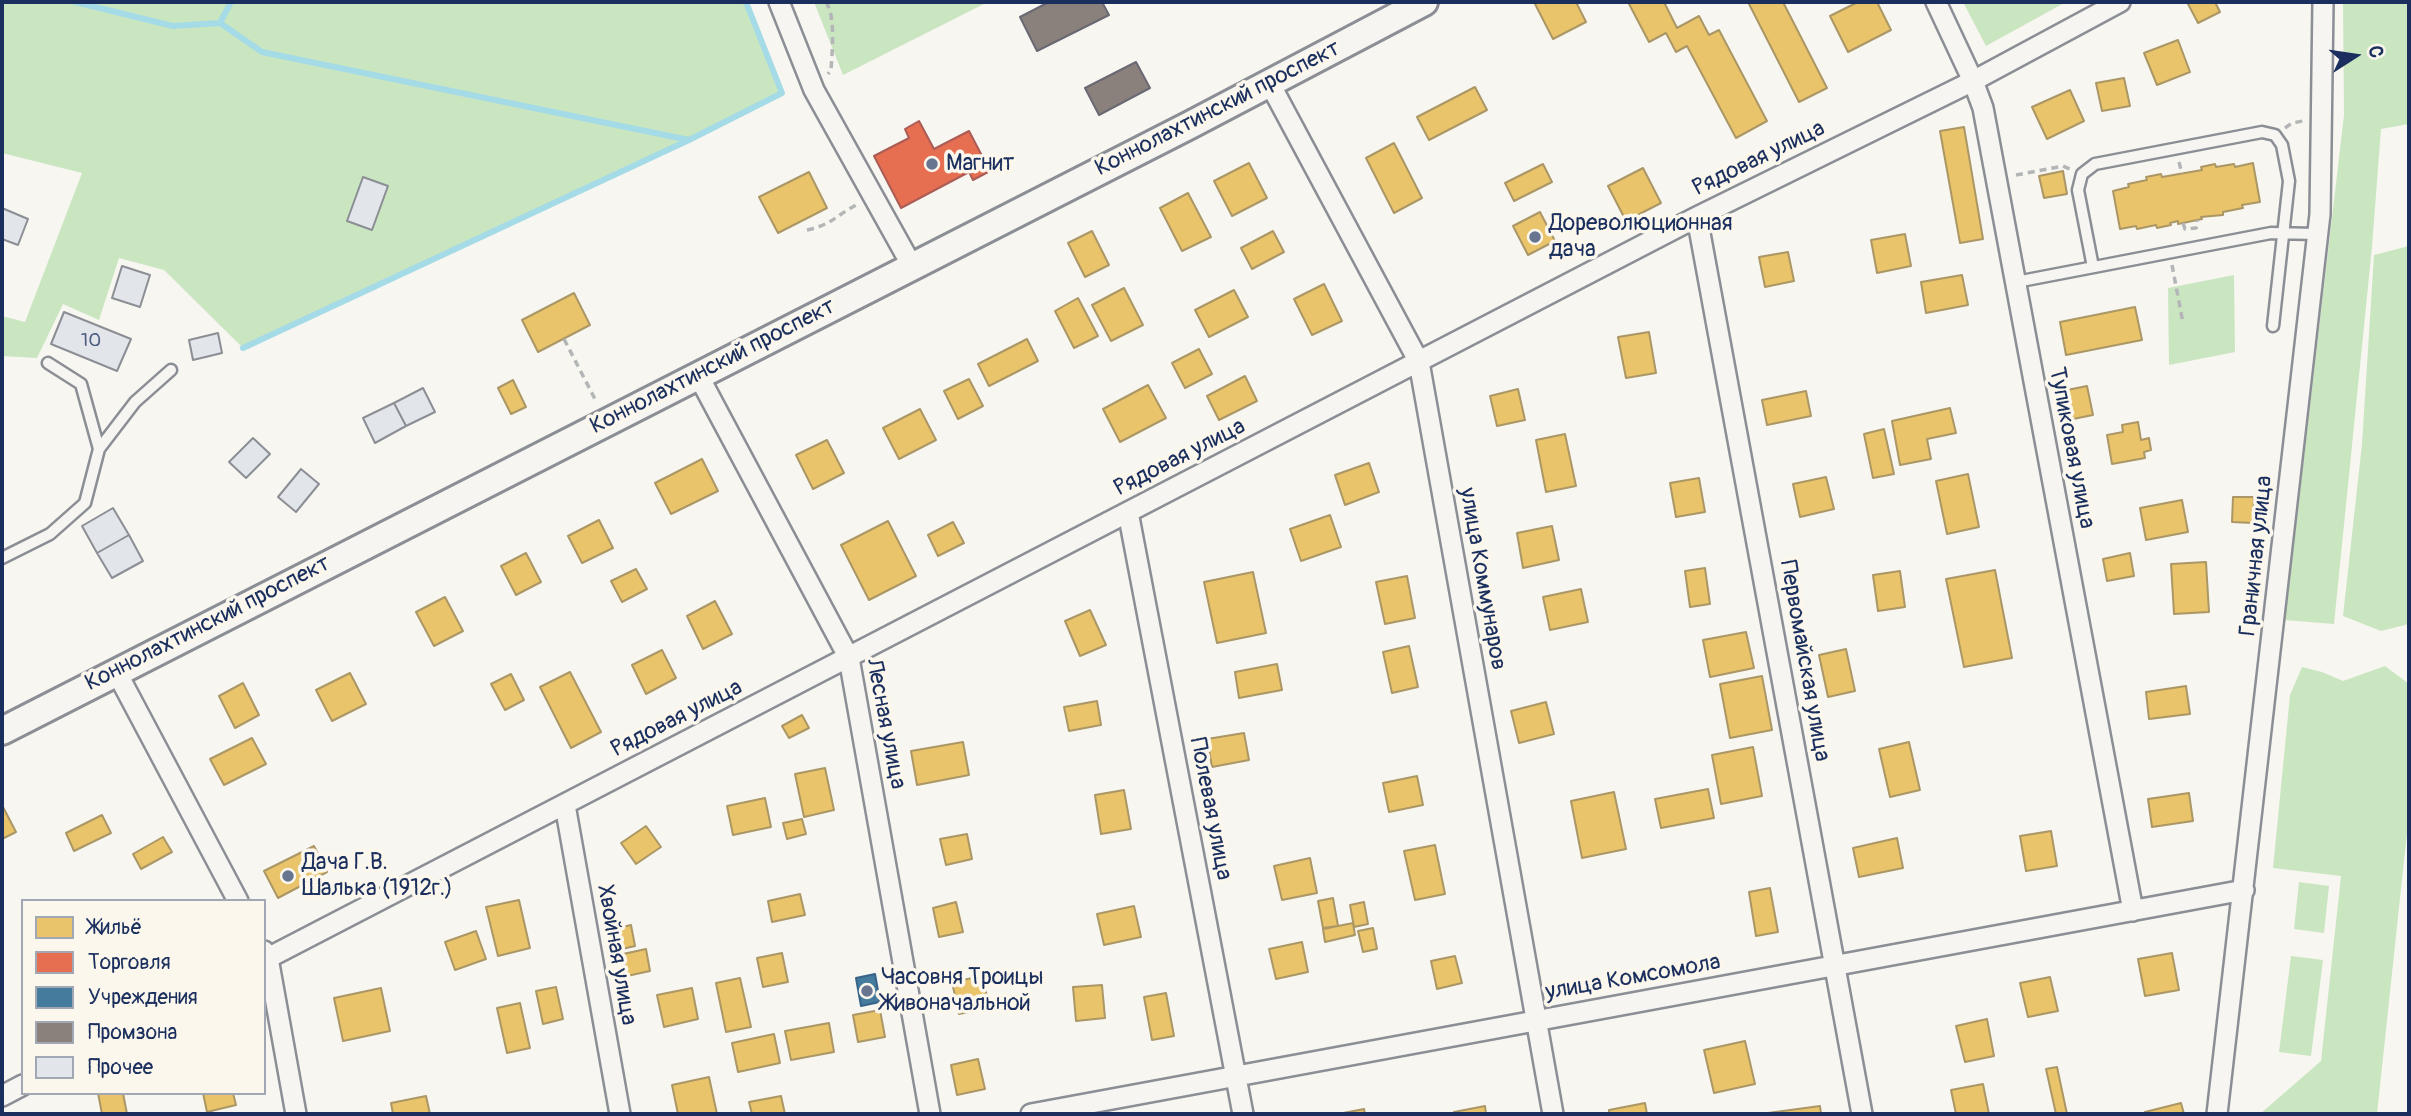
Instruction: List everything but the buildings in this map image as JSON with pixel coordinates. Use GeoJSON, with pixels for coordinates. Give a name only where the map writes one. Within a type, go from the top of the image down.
{"type":"FeatureCollection","features":[{"type":"Feature","properties":{"kind":"main road","name":"Коннолахтинский проспект"},"geometry":{"type":"LineString","coordinates":[[2,731],[1270,84],[1424,2]]}},
{"type":"Feature","properties":{"kind":"street"},"geometry":{"type":"LineString","coordinates":[[779,2],[814,90],[912,266]]}},
{"type":"Feature","properties":{"kind":"street","name":"Тупиковая улица"},"geometry":{"type":"LineString","coordinates":[[1936,2],[1983,108],[2133,911]]}},
{"type":"Feature","properties":{"kind":"street","name":"Рядовая улица"},"geometry":{"type":"LineString","coordinates":[[266,956],[565,805],[1697,217],[1973,81],[2120,2]]}},
{"type":"Feature","properties":{"kind":"street","name":"Граничная улица"},"geometry":{"type":"LineString","coordinates":[[2217,1114],[2317,234],[2323,2]]}},
{"type":"Feature","properties":{"kind":"street","name":"улица Коммунаров"},"geometry":{"type":"LineString","coordinates":[[1270,84],[1419,362],[1553,1114]]}},
{"type":"Feature","properties":{"kind":"street","name":"Первомайская улица"},"geometry":{"type":"LineString","coordinates":[[1697,217],[1862,1114]]}},
{"type":"Feature","properties":{"kind":"street","name":"Лесная улица"},"geometry":{"type":"LineString","coordinates":[[698,375],[849,658],[930,1114]]}},
{"type":"Feature","properties":{"kind":"street","name":"Полевая улица"},"geometry":{"type":"LineString","coordinates":[[1128,512],[1243,1114]]}},
{"type":"Feature","properties":{"kind":"street"},"geometry":{"type":"LineString","coordinates":[[116,671],[237,899]]}},
{"type":"Feature","properties":{"kind":"street","name":"Хвойная улица"},"geometry":{"type":"LineString","coordinates":[[565,805],[620,1114]]}},
{"type":"Feature","properties":{"kind":"street","name":"улица Комсомола"},"geometry":{"type":"LineString","coordinates":[[1031,1114],[2244,890]]}},
{"type":"Feature","properties":{"kind":"street"},"geometry":{"type":"LineString","coordinates":[[266,956],[296,1114]]}},
{"type":"Feature","properties":{"kind":"street"},"geometry":{"type":"LineString","coordinates":[[2,1096],[21,1086]]}},
{"type":"Feature","properties":{"kind":"lane"},"geometry":{"type":"LineString","coordinates":[[2093,267],[2078,190],[2082,174],[2095,164],[2262,132],[2275,135],[2282,145],[2289,181],[2273,326]]}},
{"type":"Feature","properties":{"kind":"lane"},"geometry":{"type":"LineString","coordinates":[[2016,282],[2271,233],[2317,234]]}},
{"type":"Feature","properties":{"kind":"lane"},"geometry":{"type":"LineString","coordinates":[[48,363],[81,384],[99,449]]}},
{"type":"Feature","properties":{"kind":"lane"},"geometry":{"type":"LineString","coordinates":[[2,558],[50,534],[85,503],[99,449],[135,402],[171,370]]}},
{"type":"Feature","properties":{"kind":"path"},"geometry":{"type":"LineString","coordinates":[[814,90],[831,70],[833,34],[826,2]]}},
{"type":"Feature","properties":{"kind":"path"},"geometry":{"type":"LineString","coordinates":[[2275,135],[2291,123],[2322,117]]}},
{"type":"Feature","properties":{"kind":"path"},"geometry":{"type":"LineString","coordinates":[[2180,163],[2182,174]]}},
{"type":"Feature","properties":{"kind":"path"},"geometry":{"type":"LineString","coordinates":[[1997,179],[2063,166],[2082,174]]}},
{"type":"Feature","properties":{"kind":"path"},"geometry":{"type":"LineString","coordinates":[[807,230],[835,220],[861,203]]}},
{"type":"Feature","properties":{"kind":"path"},"geometry":{"type":"LineString","coordinates":[[2183,223],[2185,229],[2196,228],[2197,220]]}},
{"type":"Feature","properties":{"kind":"path"},"geometry":{"type":"LineString","coordinates":[[2175,281],[2183,323]]}},
{"type":"Feature","properties":{"kind":"path"},"geometry":{"type":"LineString","coordinates":[[564,339],[606,422]]}},
{"type":"Feature","properties":{"kind":"green space"},"geometry":{"type":"Polygon","coordinates":[[[2,2],[746,2],[782,93],[689,140],[243,348],[164,270],[119,258],[99,320],[63,304],[37,358],[2,356],[2,316],[25,322],[82,173],[2,153],[2,2]]]}},
{"type":"Feature","properties":{"kind":"green space"},"geometry":{"type":"Polygon","coordinates":[[[814,2],[988,2],[843,75],[814,2]]]}},
{"type":"Feature","properties":{"kind":"green space"},"geometry":{"type":"Polygon","coordinates":[[[1963,2],[2066,2],[1986,46],[1963,2]]]}},
{"type":"Feature","properties":{"kind":"green space"},"geometry":{"type":"Polygon","coordinates":[[[2343,2],[2409,2],[2409,124],[2381,129],[2372,247],[2334,624],[2285,620],[2344,115],[2343,2]]]}},
{"type":"Feature","properties":{"kind":"green space"},"geometry":{"type":"Polygon","coordinates":[[[2409,246],[2409,624],[2381,631],[2343,616],[2362,444],[2374,255],[2409,246]]]}},
{"type":"Feature","properties":{"kind":"green space"},"geometry":{"type":"Polygon","coordinates":[[[2234,275],[2235,352],[2169,365],[2168,288],[2234,275]]]}},
{"type":"Feature","properties":{"kind":"green space"},"geometry":{"type":"Polygon","coordinates":[[[2385,666],[2409,684],[2409,814],[2377,1114],[2260,1114],[2321,1061],[2341,876],[2273,868],[2290,695],[2302,667],[2343,681],[2385,666]]]}},
{"type":"Feature","properties":{"kind":"green space"},"geometry":{"type":"Polygon","coordinates":[[[2299,882],[2329,886],[2324,933],[2294,929],[2299,882]]]}},
{"type":"Feature","properties":{"kind":"green space"},"geometry":{"type":"Polygon","coordinates":[[[2291,956],[2323,960],[2311,1056],[2279,1052],[2291,956]]]}},
{"type":"Feature","properties":{"kind":"waterway"},"geometry":{"type":"LineString","coordinates":[[75,2],[173,26],[220,23],[231,2]]}},
{"type":"Feature","properties":{"kind":"waterway"},"geometry":{"type":"LineString","coordinates":[[243,348],[689,140],[782,93],[746,2]]}},
{"type":"Feature","properties":{"kind":"waterway"},"geometry":{"type":"LineString","coordinates":[[220,23],[262,52],[689,140]]}},
{"type":"Feature","properties":{"kind":"place","name":"Магнит"},"geometry":{"type":"Point","coordinates":[932,164]}},
{"type":"Feature","properties":{"kind":"place","name":"Дореволюционная дача"},"geometry":{"type":"Point","coordinates":[1535,237]}},
{"type":"Feature","properties":{"kind":"place","name":"Дача Г.В. Шалька (1912г.)"},"geometry":{"type":"Point","coordinates":[288,876]}},
{"type":"Feature","properties":{"kind":"place","name":"Часовня Троицы Живоначальной"},"geometry":{"type":"Point","coordinates":[867,991]}}]}
